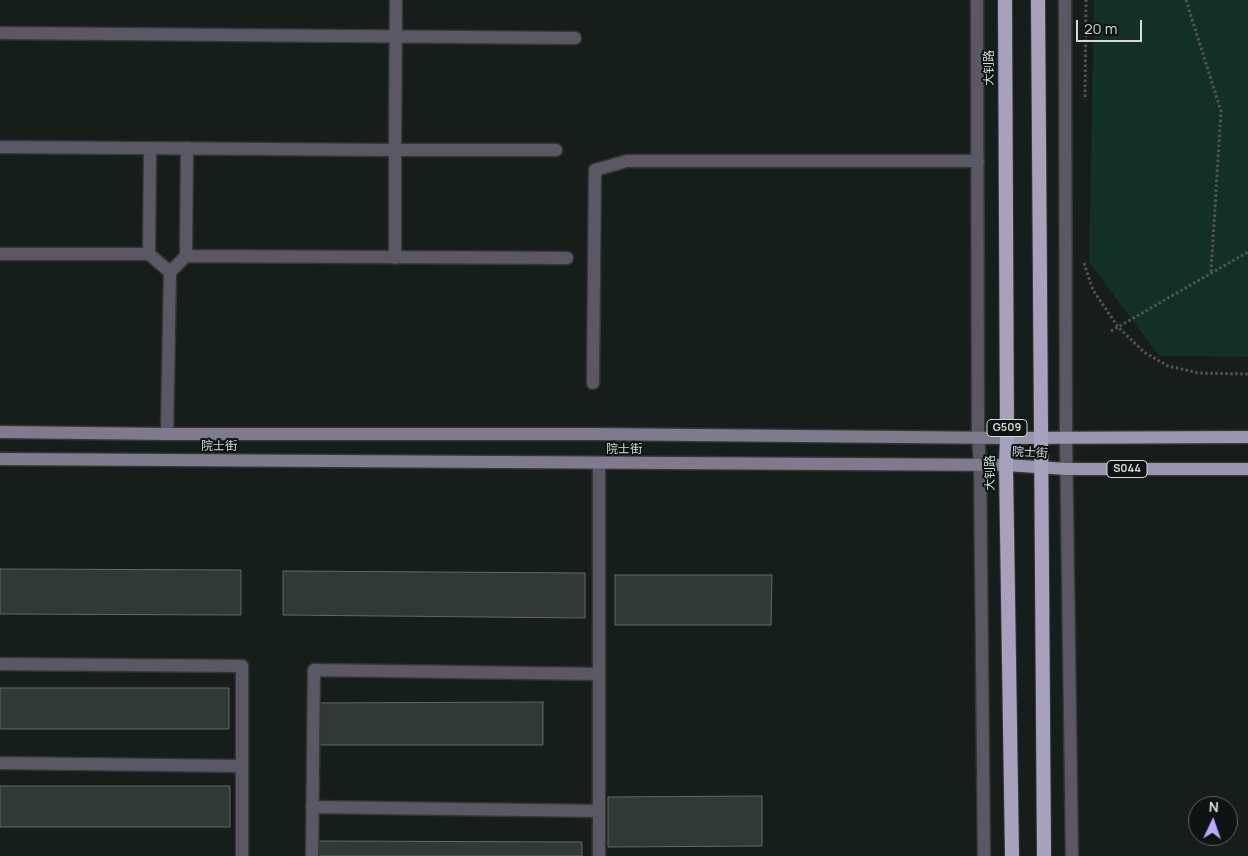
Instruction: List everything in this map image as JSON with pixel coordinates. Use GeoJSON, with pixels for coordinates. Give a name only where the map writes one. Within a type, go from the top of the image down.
{"type":"FeatureCollection","features":[{"type":"Feature","properties":{"kind":"highway","name":"大钊路"},"geometry":{"type":"LineString","coordinates":[[1005,0],[1006,465],[1012,856]]}},
{"type":"Feature","properties":{"kind":"highway","name":"G509"},"geometry":{"type":"LineString","coordinates":[[1038,0],[1044,856]]}},
{"type":"Feature","properties":{"kind":"main road","name":"院士街"},"geometry":{"type":"LineString","coordinates":[[0,432],[1248,438]]}},
{"type":"Feature","properties":{"kind":"main road","name":"院士街"},"geometry":{"type":"LineString","coordinates":[[0,458],[1006,465],[1067,469],[1248,470]]}},
{"type":"Feature","properties":{"kind":"street"},"geometry":{"type":"LineString","coordinates":[[394,258],[396,0]]}},
{"type":"Feature","properties":{"kind":"street"},"geometry":{"type":"LineString","coordinates":[[977,0],[978,437],[980,465],[984,856]]}},
{"type":"Feature","properties":{"kind":"street"},"geometry":{"type":"LineString","coordinates":[[1064,0],[1066,437],[1072,856]]}},
{"type":"Feature","properties":{"kind":"street"},"geometry":{"type":"LineString","coordinates":[[0,33],[575,38]]}},
{"type":"Feature","properties":{"kind":"street"},"geometry":{"type":"LineString","coordinates":[[0,147],[556,150]]}},
{"type":"Feature","properties":{"kind":"street"},"geometry":{"type":"LineString","coordinates":[[148,254],[150,148]]}},
{"type":"Feature","properties":{"kind":"street"},"geometry":{"type":"LineString","coordinates":[[167,434],[170,272],[186,256],[187,148]]}},
{"type":"Feature","properties":{"kind":"street"},"geometry":{"type":"LineString","coordinates":[[593,384],[595,170],[627,161],[978,161]]}},
{"type":"Feature","properties":{"kind":"street"},"geometry":{"type":"LineString","coordinates":[[0,254],[148,254],[170,272]]}},
{"type":"Feature","properties":{"kind":"street"},"geometry":{"type":"LineString","coordinates":[[186,256],[567,258]]}},
{"type":"Feature","properties":{"kind":"street"},"geometry":{"type":"LineString","coordinates":[[599,463],[599,856]]}},
{"type":"Feature","properties":{"kind":"street"},"geometry":{"type":"LineString","coordinates":[[0,664],[242,666],[242,856]]}},
{"type":"Feature","properties":{"kind":"street"},"geometry":{"type":"LineString","coordinates":[[312,856],[314,670],[599,674]]}},
{"type":"Feature","properties":{"kind":"street"},"geometry":{"type":"LineString","coordinates":[[0,763],[242,766]]}},
{"type":"Feature","properties":{"kind":"street"},"geometry":{"type":"LineString","coordinates":[[312,807],[599,811]]}},
{"type":"Feature","properties":{"kind":"path"},"geometry":{"type":"LineString","coordinates":[[1085,100],[1086,0]]}},
{"type":"Feature","properties":{"kind":"path"},"geometry":{"type":"LineString","coordinates":[[1186,0],[1221,111],[1211,272]]}},
{"type":"Feature","properties":{"kind":"path"},"geometry":{"type":"LineString","coordinates":[[1111,331],[1248,252]]}},
{"type":"Feature","properties":{"kind":"path"},"geometry":{"type":"LineString","coordinates":[[1083,259],[1093,290],[1118,327],[1144,352],[1168,366],[1199,373],[1248,374]]}},
{"type":"Feature","properties":{"kind":"green space"},"geometry":{"type":"Polygon","coordinates":[[[1094,0],[1248,0],[1248,357],[1159,356],[1089,262],[1094,0]]]}},
{"type":"Feature","properties":{"kind":"building"},"geometry":{"type":"Polygon","coordinates":[[[0,569],[241,570],[241,615],[0,614],[0,569]]]}},
{"type":"Feature","properties":{"kind":"building"},"geometry":{"type":"Polygon","coordinates":[[[283,571],[585,573],[585,618],[283,615],[283,571]]]}},
{"type":"Feature","properties":{"kind":"building"},"geometry":{"type":"Polygon","coordinates":[[[615,575],[772,575],[771,625],[615,625],[615,575]]]}},
{"type":"Feature","properties":{"kind":"building"},"geometry":{"type":"Polygon","coordinates":[[[0,688],[229,688],[229,729],[0,729],[0,688]]]}},
{"type":"Feature","properties":{"kind":"building"},"geometry":{"type":"Polygon","coordinates":[[[543,702],[543,745],[311,745],[311,703],[543,702]]]}},
{"type":"Feature","properties":{"kind":"building"},"geometry":{"type":"Polygon","coordinates":[[[0,786],[230,786],[230,827],[0,827],[0,786]]]}},
{"type":"Feature","properties":{"kind":"building"},"geometry":{"type":"Polygon","coordinates":[[[762,796],[762,846],[608,847],[608,797],[762,796]]]}},
{"type":"Feature","properties":{"kind":"building"},"geometry":{"type":"Polygon","coordinates":[[[314,841],[582,842],[582,856],[314,856],[314,841]]]}}]}
